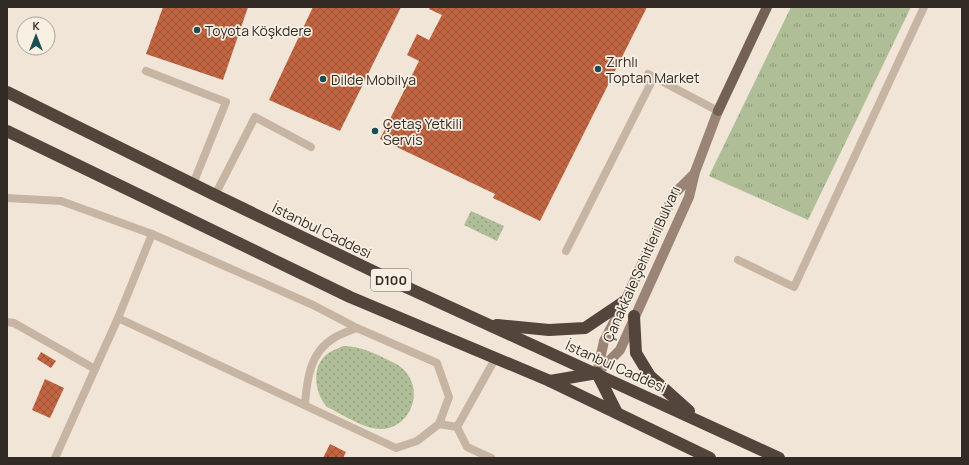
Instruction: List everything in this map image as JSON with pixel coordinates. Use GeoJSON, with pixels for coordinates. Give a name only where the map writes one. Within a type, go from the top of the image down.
{"type":"FeatureCollection","features":[{"type":"Feature","properties":{"kind":"highway","name":"İstanbul Caddesi"},"geometry":{"type":"LineString","coordinates":[[7,92],[214,195],[484,323],[699,420],[779,458]]}},
{"type":"Feature","properties":{"kind":"highway","name":"D100"},"geometry":{"type":"LineString","coordinates":[[7,131],[350,297],[550,381],[710,458]]}},
{"type":"Feature","properties":{"kind":"highway"},"geometry":{"type":"LineString","coordinates":[[484,323],[549,330],[585,328],[625,301]]}},
{"type":"Feature","properties":{"kind":"highway"},"geometry":{"type":"LineString","coordinates":[[634,316],[636,353],[650,376],[699,420]]}},
{"type":"Feature","properties":{"kind":"highway"},"geometry":{"type":"LineString","coordinates":[[550,381],[596,373],[617,413]]}},
{"type":"Feature","properties":{"kind":"main road","name":"Çanakkale Şehitleri Bulvarı"},"geometry":{"type":"LineString","coordinates":[[596,373],[620,350],[688,198],[695,172],[718,110],[767,7]]}},
{"type":"Feature","properties":{"kind":"main road","name":"Çanakkale Şehitleri Bulvarı"},"geometry":{"type":"LineString","coordinates":[[596,373],[604,341],[625,301],[674,194],[695,172]]}},
{"type":"Feature","properties":{"kind":"lane"},"geometry":{"type":"LineString","coordinates":[[738,260],[794,286],[924,7]]}},
{"type":"Feature","properties":{"kind":"lane"},"geometry":{"type":"LineString","coordinates":[[146,71],[226,102],[193,184]]}},
{"type":"Feature","properties":{"kind":"lane"},"geometry":{"type":"LineString","coordinates":[[566,251],[651,76],[718,110]]}},
{"type":"Feature","properties":{"kind":"lane"},"geometry":{"type":"LineString","coordinates":[[214,195],[255,117],[311,146]]}},
{"type":"Feature","properties":{"kind":"lane"},"geometry":{"type":"LineString","coordinates":[[7,198],[61,201],[152,234],[313,305],[357,328],[437,363],[449,397],[439,424],[417,441],[396,448],[305,404],[118,318]]}},
{"type":"Feature","properties":{"kind":"lane"},"geometry":{"type":"LineString","coordinates":[[55,458],[118,318],[152,234]]}},
{"type":"Feature","properties":{"kind":"lane"},"geometry":{"type":"LineString","coordinates":[[7,322],[14,323],[95,369]]}},
{"type":"Feature","properties":{"kind":"lane"},"geometry":{"type":"LineString","coordinates":[[305,404],[306,386],[313,359],[333,338],[357,328]]}},
{"type":"Feature","properties":{"kind":"lane"},"geometry":{"type":"LineString","coordinates":[[457,427],[495,359]]}},
{"type":"Feature","properties":{"kind":"lane"},"geometry":{"type":"LineString","coordinates":[[439,424],[457,427]]}},
{"type":"Feature","properties":{"kind":"lane"},"geometry":{"type":"LineString","coordinates":[[457,427],[467,447],[475,455],[491,458]]}},
{"type":"Feature","properties":{"kind":"green space"},"geometry":{"type":"Polygon","coordinates":[[[791,7],[911,7],[808,220],[709,176],[791,7]]]}},
{"type":"Feature","properties":{"kind":"green space"},"geometry":{"type":"Polygon","coordinates":[[[471,211],[504,226],[497,241],[464,225],[471,211]]]}},
{"type":"Feature","properties":{"kind":"green space"},"geometry":{"type":"Polygon","coordinates":[[[343,346],[370,351],[396,364],[405,371],[411,381],[414,392],[413,402],[409,412],[403,420],[394,426],[384,429],[372,428],[355,422],[327,407],[320,396],[316,382],[317,369],[320,362],[326,355],[343,346]]]}},
{"type":"Feature","properties":{"kind":"building","name":"Toyota Köşkdere"},"geometry":{"type":"Polygon","coordinates":[[[163,7],[248,7],[223,80],[146,54],[163,7]]]}},
{"type":"Feature","properties":{"kind":"building","name":"Dilde Mobilya"},"geometry":{"type":"Polygon","coordinates":[[[313,7],[401,7],[340,131],[269,100],[313,7]]]}},
{"type":"Feature","properties":{"kind":"building"},"geometry":{"type":"Polygon","coordinates":[[[430,7],[647,7],[540,221],[493,198],[495,194],[380,139],[419,61],[407,55],[417,34],[429,40],[442,15],[429,9],[430,7]]]}},
{"type":"Feature","properties":{"kind":"building"},"geometry":{"type":"Polygon","coordinates":[[[41,352],[56,361],[51,368],[37,359],[41,352]]]}},
{"type":"Feature","properties":{"kind":"building"},"geometry":{"type":"Polygon","coordinates":[[[45,379],[64,388],[50,418],[32,410],[45,379]]]}},
{"type":"Feature","properties":{"kind":"building"},"geometry":{"type":"Polygon","coordinates":[[[330,444],[346,452],[343,458],[323,458],[330,444]]]}},
{"type":"Feature","properties":{"kind":"place","name":"Toyota Köşkdere"},"geometry":{"type":"Point","coordinates":[197,30]}},
{"type":"Feature","properties":{"kind":"place","name":"Zırhlı Toptan Market"},"geometry":{"type":"Point","coordinates":[598,69]}},
{"type":"Feature","properties":{"kind":"place","name":"Dilde Mobilya"},"geometry":{"type":"Point","coordinates":[323,79]}},
{"type":"Feature","properties":{"kind":"place","name":"Çetaş Yetkili Servis"},"geometry":{"type":"Point","coordinates":[375,131]}}]}
